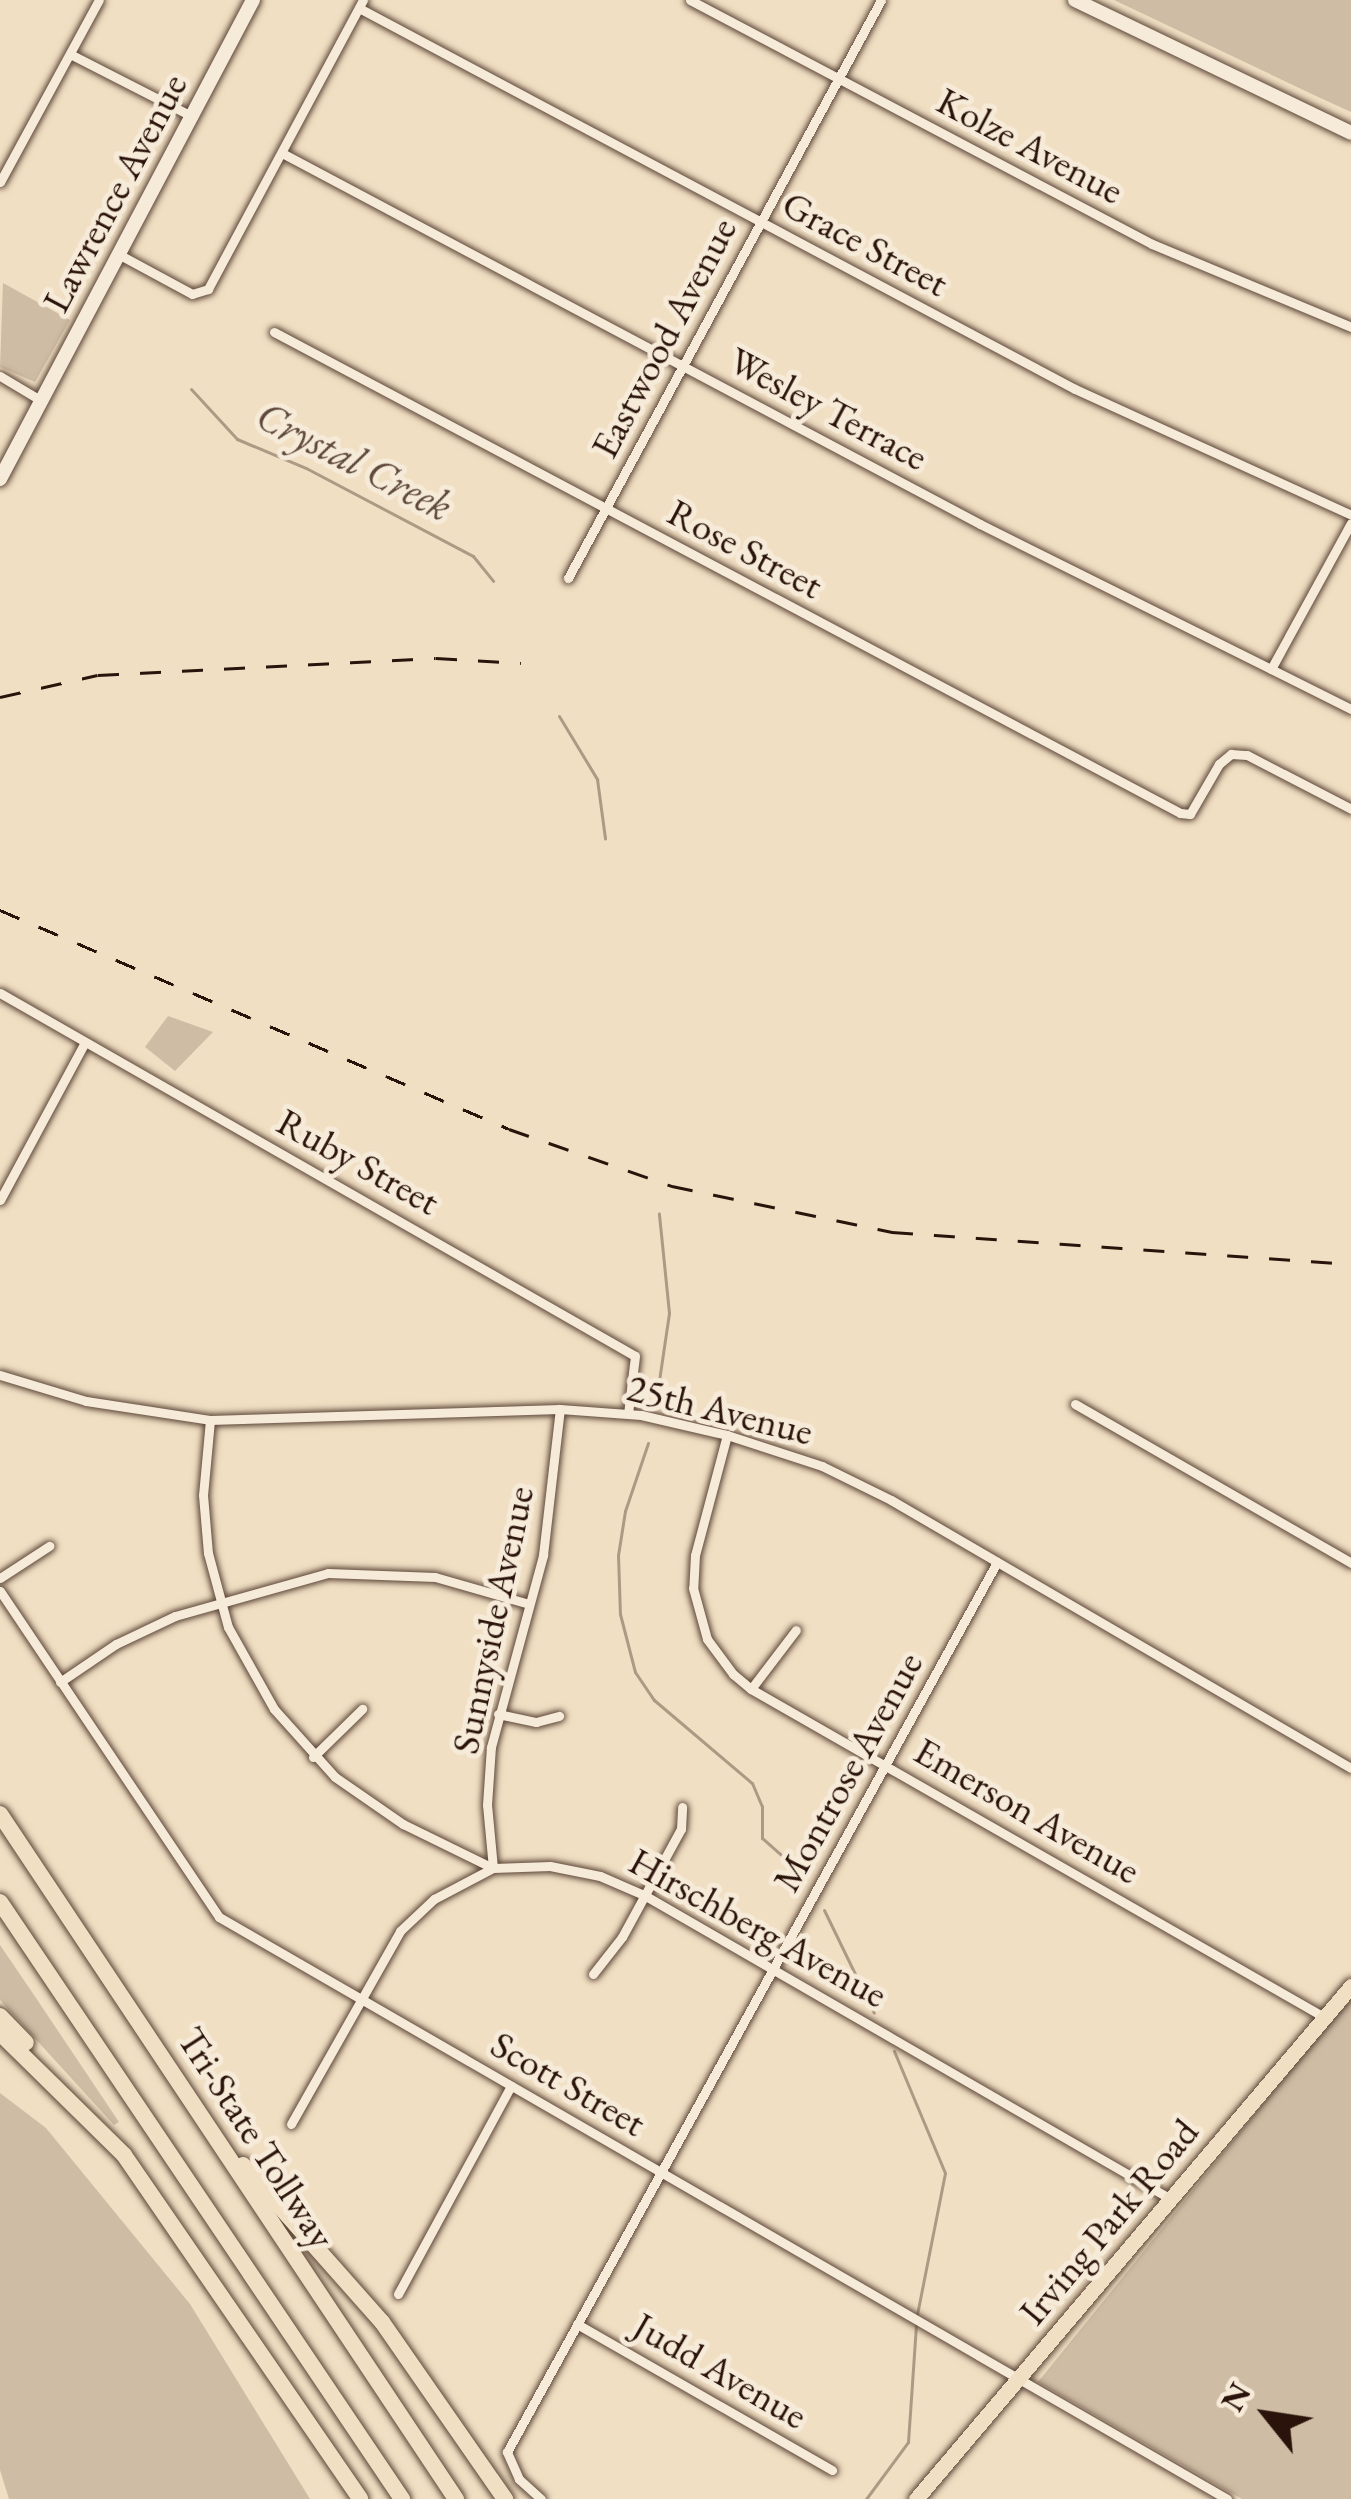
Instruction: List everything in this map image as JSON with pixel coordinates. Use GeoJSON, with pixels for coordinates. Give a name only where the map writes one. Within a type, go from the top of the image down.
{"type":"FeatureCollection","features":[{"type":"Feature","properties":{"kind":"highway","name":"Tri-State Tollway"},"geometry":{"type":"LineString","coordinates":[[0,1814],[456,2499]]}},
{"type":"Feature","properties":{"kind":"highway","name":"Tri-State Tollway"},"geometry":{"type":"LineString","coordinates":[[0,1902],[402,2499]]}},
{"type":"Feature","properties":{"kind":"highway"},"geometry":{"type":"LineString","coordinates":[[0,2016],[96,2116],[356,2499]]}},
{"type":"Feature","properties":{"kind":"highway"},"geometry":{"type":"LineString","coordinates":[[0,2033],[109,2138]]}},
{"type":"Feature","properties":{"kind":"highway"},"geometry":{"type":"LineString","coordinates":[[204,2121],[382,2322],[505,2499]]}},
{"type":"Feature","properties":{"kind":"main road","name":"Lawrence Avenue"},"geometry":{"type":"LineString","coordinates":[[0,479],[252,0]]}},
{"type":"Feature","properties":{"kind":"main road"},"geometry":{"type":"LineString","coordinates":[[1075,0],[1351,133]]}},
{"type":"Feature","properties":{"kind":"main road","name":"Irving Park Road"},"geometry":{"type":"LineString","coordinates":[[916,2499],[1351,1986]]}},
{"type":"Feature","properties":{"kind":"street"},"geometry":{"type":"LineString","coordinates":[[0,182],[99,0]]}},
{"type":"Feature","properties":{"kind":"street","name":"Kolze Avenue"},"geometry":{"type":"LineString","coordinates":[[690,0],[1152,244],[1351,327]]}},
{"type":"Feature","properties":{"kind":"street","name":"Eastwood Avenue"},"geometry":{"type":"LineString","coordinates":[[568,578],[881,0]]}},
{"type":"Feature","properties":{"kind":"street"},"geometry":{"type":"LineString","coordinates":[[120,255],[200,295],[208,290],[361,4]]}},
{"type":"Feature","properties":{"kind":"street","name":"Grace Street"},"geometry":{"type":"LineString","coordinates":[[361,4],[1075,389],[1351,519]]}},
{"type":"Feature","properties":{"kind":"street"},"geometry":{"type":"LineString","coordinates":[[70,54],[193,117]]}},
{"type":"Feature","properties":{"kind":"street","name":"Wesley Terrace"},"geometry":{"type":"LineString","coordinates":[[282,153],[980,524],[1351,710]]}},
{"type":"Feature","properties":{"kind":"street","name":"Rose Street"},"geometry":{"type":"LineString","coordinates":[[274,332],[1180,813],[1190,814],[1219,764],[1232,754],[1247,755],[1351,808]]}},
{"type":"Feature","properties":{"kind":"street"},"geometry":{"type":"LineString","coordinates":[[0,376],[43,401]]}},
{"type":"Feature","properties":{"kind":"street"},"geometry":{"type":"LineString","coordinates":[[1270,669],[1351,519]]}},
{"type":"Feature","properties":{"kind":"street","name":"Ruby Street"},"geometry":{"type":"LineString","coordinates":[[0,993],[634,1356],[628,1414]]}},
{"type":"Feature","properties":{"kind":"street"},"geometry":{"type":"LineString","coordinates":[[0,1200],[85,1042]]}},
{"type":"Feature","properties":{"kind":"street","name":"25th Avenue"},"geometry":{"type":"LineString","coordinates":[[0,1375],[83,1400],[210,1420],[560,1409],[628,1414],[727,1435],[822,1466],[998,1562],[1351,1768]]}},
{"type":"Feature","properties":{"kind":"street"},"geometry":{"type":"LineString","coordinates":[[1075,1404],[1351,1563]]}},
{"type":"Feature","properties":{"kind":"street","name":"Sunnyside Avenue"},"geometry":{"type":"LineString","coordinates":[[493,1868],[487,1804],[498,1714],[552,1511],[560,1409]]}},
{"type":"Feature","properties":{"kind":"street","name":"Hirschberg Avenue"},"geometry":{"type":"LineString","coordinates":[[210,1420],[203,1495],[220,1601],[257,1685],[314,1757],[379,1810],[493,1868],[550,1866],[600,1876],[644,1895],[1169,2198]]}},
{"type":"Feature","properties":{"kind":"street","name":"Emerson Avenue"},"geometry":{"type":"LineString","coordinates":[[727,1435],[695,1555],[693,1588],[707,1639],[751,1690],[1324,2018]]}},
{"type":"Feature","properties":{"kind":"street"},"geometry":{"type":"LineString","coordinates":[[0,1578],[50,1546]]}},
{"type":"Feature","properties":{"kind":"street","name":"Montrose Avenue"},"geometry":{"type":"LineString","coordinates":[[541,2499],[519,2479],[507,2452],[998,1562]]}},
{"type":"Feature","properties":{"kind":"street"},"geometry":{"type":"LineString","coordinates":[[60,1682],[143,1630],[298,1578],[357,1570],[436,1577],[529,1604]]}},
{"type":"Feature","properties":{"kind":"street","name":"Scott Street"},"geometry":{"type":"LineString","coordinates":[[0,1592],[212,1911],[1227,2499]]}},
{"type":"Feature","properties":{"kind":"street"},"geometry":{"type":"LineString","coordinates":[[751,1690],[796,1630]]}},
{"type":"Feature","properties":{"kind":"street"},"geometry":{"type":"LineString","coordinates":[[314,1757],[362,1709]]}},
{"type":"Feature","properties":{"kind":"street"},"geometry":{"type":"LineString","coordinates":[[498,1714],[536,1722],[560,1716]]}},
{"type":"Feature","properties":{"kind":"street"},"geometry":{"type":"LineString","coordinates":[[593,1974],[681,1828],[682,1807]]}},
{"type":"Feature","properties":{"kind":"street"},"geometry":{"type":"LineString","coordinates":[[291,2124],[360,1998],[416,1915],[460,1882],[493,1868]]}},
{"type":"Feature","properties":{"kind":"street"},"geometry":{"type":"LineString","coordinates":[[398,2294],[511,2086]]}},
{"type":"Feature","properties":{"kind":"street","name":"Judd Avenue"},"geometry":{"type":"LineString","coordinates":[[577,2324],[832,2470]]}},
{"type":"Feature","properties":{"kind":"shaded area"},"geometry":{"type":"Polygon","coordinates":[[[1114,0],[1351,0],[1351,112],[1316,96],[1114,0]]]}},
{"type":"Feature","properties":{"kind":"shaded area"},"geometry":{"type":"Polygon","coordinates":[[[3,283],[70,320],[35,382],[0,367],[3,283]]]}},
{"type":"Feature","properties":{"kind":"shaded area"},"geometry":{"type":"Polygon","coordinates":[[[168,1016],[213,1032],[175,1071],[145,1047],[168,1016]]]}},
{"type":"Feature","properties":{"kind":"shaded area"},"geometry":{"type":"Polygon","coordinates":[[[0,1945],[119,2122],[114,2125],[0,2000],[0,1945]]]}},
{"type":"Feature","properties":{"kind":"shaded area"},"geometry":{"type":"Polygon","coordinates":[[[1351,1995],[1351,2499],[1242,2499],[1038,2382],[1351,1995]]]}},
{"type":"Feature","properties":{"kind":"shaded area"},"geometry":{"type":"Polygon","coordinates":[[[0,2093],[46,2128],[190,2304],[310,2499],[9,2499],[0,2470],[0,2093]]]}},
{"type":"Feature","properties":{"kind":"waterway","name":"Crystal Creek"},"geometry":{"type":"LineString","coordinates":[[191,389],[237,439],[306,468],[473,556],[493,581]]}},
{"type":"Feature","properties":{"kind":"waterway","name":"Crystal Creek"},"geometry":{"type":"LineString","coordinates":[[559,716],[597,779],[605,838]]}},
{"type":"Feature","properties":{"kind":"waterway","name":"Crystal Creek"},"geometry":{"type":"LineString","coordinates":[[656,1401],[669,1313],[659,1214]]}},
{"type":"Feature","properties":{"kind":"waterway","name":"Crystal Creek"},"geometry":{"type":"LineString","coordinates":[[648,1443],[625,1511],[618,1555],[620,1614],[635,1672],[654,1700],[752,1783],[762,1806],[762,1838],[804,1875]]}},
{"type":"Feature","properties":{"kind":"waterway","name":"Crystal Creek"},"geometry":{"type":"LineString","coordinates":[[824,1910],[874,2013]]}},
{"type":"Feature","properties":{"kind":"waterway","name":"Crystal Creek"},"geometry":{"type":"LineString","coordinates":[[894,2051],[945,2173],[917,2314]]}},
{"type":"Feature","properties":{"kind":"waterway","name":"Crystal Creek"},"geometry":{"type":"LineString","coordinates":[[866,2499],[908,2442],[916,2324]]}},
{"type":"Feature","properties":{"kind":"railway"},"geometry":{"type":"LineString","coordinates":[[0,697],[98,675],[436,658],[521,663]]}},
{"type":"Feature","properties":{"kind":"railway"},"geometry":{"type":"LineString","coordinates":[[0,910],[509,1129],[672,1186],[892,1232],[1351,1264]]}}]}
